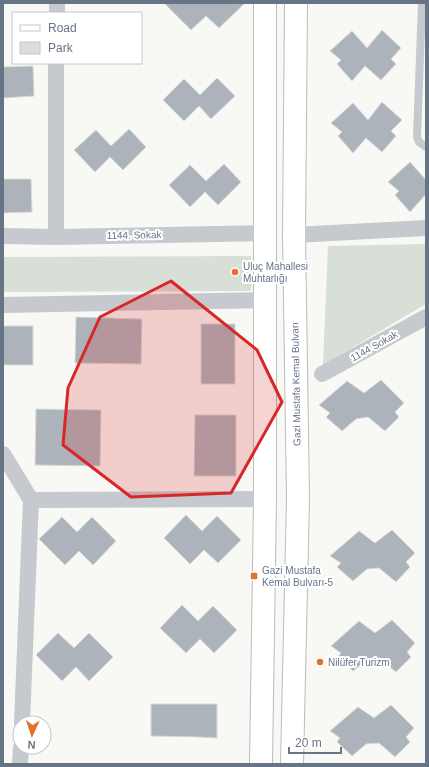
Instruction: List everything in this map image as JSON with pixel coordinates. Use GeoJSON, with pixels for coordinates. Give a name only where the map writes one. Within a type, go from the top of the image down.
{"type":"FeatureCollection","features":[{"type":"Feature","properties":{"kind":"main road"},"geometry":{"type":"LineString","coordinates":[[261,764],[266,499],[265,3]]}},
{"type":"Feature","properties":{"kind":"main road","name":"Gazi Mustafa Kemal Bulvarı"},"geometry":{"type":"LineString","coordinates":[[292,764],[298,498],[294,235],[296,3]]}},
{"type":"Feature","properties":{"kind":"street"},"geometry":{"type":"LineString","coordinates":[[56,64],[56,237]]}},
{"type":"Feature","properties":{"kind":"street"},"geometry":{"type":"LineString","coordinates":[[294,235],[426,228]]}},
{"type":"Feature","properties":{"kind":"street","name":"1144. Sokak"},"geometry":{"type":"LineString","coordinates":[[3,236],[56,237],[266,233]]}},
{"type":"Feature","properties":{"kind":"street"},"geometry":{"type":"LineString","coordinates":[[3,305],[266,300]]}},
{"type":"Feature","properties":{"kind":"street","name":"1144 Sokak"},"geometry":{"type":"LineString","coordinates":[[322,374],[426,317]]}},
{"type":"Feature","properties":{"kind":"street"},"geometry":{"type":"LineString","coordinates":[[3,454],[31,500],[22,715]]}},
{"type":"Feature","properties":{"kind":"street"},"geometry":{"type":"LineString","coordinates":[[31,500],[266,499]]}},
{"type":"Feature","properties":{"kind":"lane"},"geometry":{"type":"LineString","coordinates":[[422,3],[416,137],[419,142],[426,147]]}},
{"type":"Feature","properties":{"kind":"highlighted area"},"geometry":{"type":"Polygon","coordinates":[[[171,281],[257,350],[282,402],[231,493],[131,497],[63,445],[68,388],[100,317],[171,281]]]}},
{"type":"Feature","properties":{"kind":"green space"},"geometry":{"type":"Polygon","coordinates":[[[426,244],[426,304],[323,365],[328,246],[426,244]]]}},
{"type":"Feature","properties":{"kind":"green space"},"geometry":{"type":"Polygon","coordinates":[[[251,256],[251,291],[3,292],[3,257],[251,256]]]}},
{"type":"Feature","properties":{"kind":"building"},"geometry":{"type":"Polygon","coordinates":[[[164,3],[245,3],[219,28],[206,16],[191,30],[164,3]]]}},
{"type":"Feature","properties":{"kind":"building"},"geometry":{"type":"Polygon","coordinates":[[[382,30],[401,48],[391,59],[396,64],[381,80],[365,66],[352,81],[337,64],[341,60],[330,51],[352,31],[367,48],[382,30]]]}},
{"type":"Feature","properties":{"kind":"building"},"geometry":{"type":"Polygon","coordinates":[[[33,66],[34,96],[3,98],[3,67],[33,66]]]}},
{"type":"Feature","properties":{"kind":"building"},"geometry":{"type":"Polygon","coordinates":[[[217,78],[235,96],[211,119],[199,106],[184,121],[163,100],[184,79],[200,95],[217,78]]]}},
{"type":"Feature","properties":{"kind":"building"},"geometry":{"type":"Polygon","coordinates":[[[382,102],[402,120],[391,131],[396,136],[382,152],[366,138],[353,153],[338,136],[342,132],[331,123],[353,103],[368,120],[382,102]]]}},
{"type":"Feature","properties":{"kind":"building"},"geometry":{"type":"Polygon","coordinates":[[[129,129],[146,147],[123,170],[110,157],[95,172],[74,150],[96,130],[111,146],[129,129]]]}},
{"type":"Feature","properties":{"kind":"building"},"geometry":{"type":"Polygon","coordinates":[[[410,162],[426,180],[426,194],[410,212],[395,195],[399,191],[388,182],[410,162]]]}},
{"type":"Feature","properties":{"kind":"building"},"geometry":{"type":"Polygon","coordinates":[[[224,164],[241,182],[218,205],[205,192],[190,207],[169,185],[190,165],[206,181],[224,164]]]}},
{"type":"Feature","properties":{"kind":"building"},"geometry":{"type":"Polygon","coordinates":[[[3,179],[31,179],[32,212],[3,213],[3,179]]]}},
{"type":"Feature","properties":{"kind":"building"},"geometry":{"type":"Polygon","coordinates":[[[76,317],[142,319],[141,364],[75,363],[76,317]]]}},
{"type":"Feature","properties":{"kind":"building"},"geometry":{"type":"Polygon","coordinates":[[[201,324],[235,324],[235,384],[201,384],[201,324]]]}},
{"type":"Feature","properties":{"kind":"building"},"geometry":{"type":"Polygon","coordinates":[[[3,326],[33,326],[33,365],[3,365],[3,326]]]}},
{"type":"Feature","properties":{"kind":"building"},"geometry":{"type":"Polygon","coordinates":[[[381,380],[404,403],[395,412],[399,417],[385,431],[368,417],[356,419],[342,431],[326,417],[330,413],[319,405],[347,381],[364,393],[381,380]]]}},
{"type":"Feature","properties":{"kind":"building"},"geometry":{"type":"Polygon","coordinates":[[[36,409],[101,410],[100,466],[35,465],[36,409]]]}},
{"type":"Feature","properties":{"kind":"building"},"geometry":{"type":"Polygon","coordinates":[[[195,415],[236,415],[236,476],[194,476],[195,415]]]}},
{"type":"Feature","properties":{"kind":"building"},"geometry":{"type":"Polygon","coordinates":[[[186,515],[202,531],[217,516],[241,540],[218,563],[204,550],[190,564],[164,538],[186,515]]]}},
{"type":"Feature","properties":{"kind":"building"},"geometry":{"type":"Polygon","coordinates":[[[62,517],[77,532],[92,517],[116,541],[93,565],[79,551],[65,565],[39,539],[62,517]]]}},
{"type":"Feature","properties":{"kind":"building"},"geometry":{"type":"Polygon","coordinates":[[[392,530],[415,553],[406,562],[410,567],[396,582],[379,568],[367,569],[353,581],[337,567],[341,563],[330,556],[359,531],[375,543],[392,530]]]}},
{"type":"Feature","properties":{"kind":"building"},"geometry":{"type":"Polygon","coordinates":[[[182,605],[198,621],[213,606],[237,630],[214,653],[200,639],[186,653],[160,628],[182,605]]]}},
{"type":"Feature","properties":{"kind":"building"},"geometry":{"type":"Polygon","coordinates":[[[392,620],[415,643],[407,652],[411,657],[396,672],[379,658],[368,659],[353,671],[338,657],[341,653],[331,646],[359,621],[375,633],[392,620]]]}},
{"type":"Feature","properties":{"kind":"building"},"geometry":{"type":"Polygon","coordinates":[[[58,633],[74,648],[89,633],[113,657],[89,681],[76,667],[62,681],[36,655],[58,633]]]}},
{"type":"Feature","properties":{"kind":"building"},"geometry":{"type":"Polygon","coordinates":[[[151,704],[217,704],[217,738],[151,736],[151,704]]]}},
{"type":"Feature","properties":{"kind":"building"},"geometry":{"type":"Polygon","coordinates":[[[391,705],[414,728],[406,737],[410,742],[395,757],[379,743],[366,744],[352,756],[337,742],[340,738],[330,731],[358,707],[374,718],[391,705]]]}},
{"type":"Feature","properties":{"kind":"place","name":"Uluç Mahallesi Muhtarlığı"},"geometry":{"type":"Point","coordinates":[235,272]}},
{"type":"Feature","properties":{"kind":"place","name":"Gazi Mustafa Kemal Bulvarı-5"},"geometry":{"type":"Point","coordinates":[254,576]}},
{"type":"Feature","properties":{"kind":"place","name":"Nilüfer Turizm"},"geometry":{"type":"Point","coordinates":[320,662]}}]}
